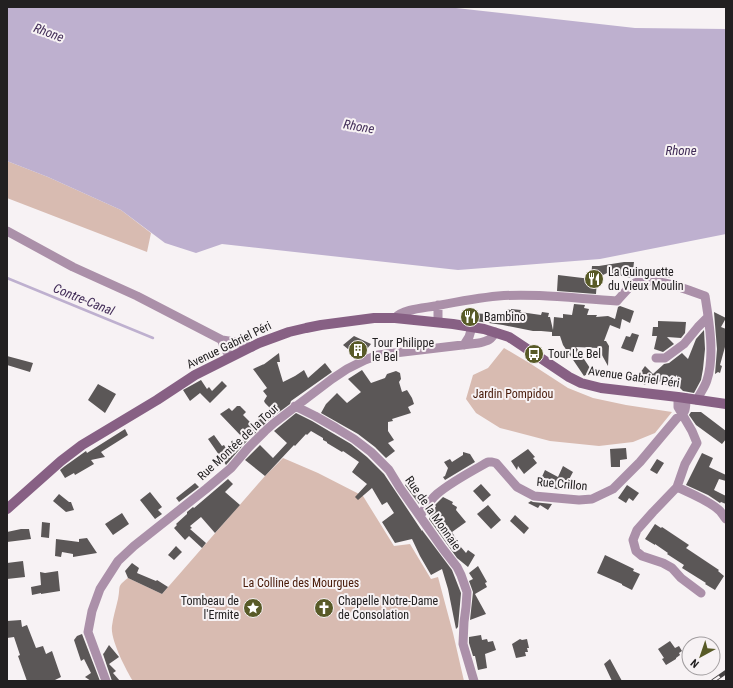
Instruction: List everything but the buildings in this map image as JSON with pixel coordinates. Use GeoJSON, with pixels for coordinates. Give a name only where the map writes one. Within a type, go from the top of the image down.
{"type":"FeatureCollection","features":[{"type":"Feature","properties":{"kind":"main road","name":"Avenue Gabriel Péri"},"geometry":{"type":"LineString","coordinates":[[7,509],[61,461],[82,445],[157,400],[195,375],[272,338],[306,328],[374,318],[395,318],[438,322],[495,332],[516,341],[569,377],[581,383],[601,388],[726,404]]}},
{"type":"Feature","properties":{"kind":"street"},"geometry":{"type":"LineString","coordinates":[[7,231],[73,267],[137,296],[222,340],[252,347]]}},
{"type":"Feature","properties":{"kind":"street"},"geometry":{"type":"LineString","coordinates":[[395,318],[398,314],[406,311],[472,299],[500,296],[538,296],[617,301],[634,283],[648,280],[670,284],[705,296],[711,341],[710,362],[707,380],[698,400]]}},
{"type":"Feature","properties":{"kind":"street"},"geometry":{"type":"LineString","coordinates":[[438,305],[438,322]]}},
{"type":"Feature","properties":{"kind":"street"},"geometry":{"type":"LineString","coordinates":[[656,358],[665,358],[684,344],[708,317]]}},
{"type":"Feature","properties":{"kind":"street"},"geometry":{"type":"LineString","coordinates":[[464,345],[469,337],[472,327]]}},
{"type":"Feature","properties":{"kind":"street","name":"Rue Montée de la Tour"},"geometry":{"type":"LineString","coordinates":[[106,681],[88,632],[92,611],[100,589],[118,561],[157,527],[206,489],[230,468],[265,431],[295,406],[347,369],[378,355],[488,341],[493,337],[495,332]]}},
{"type":"Feature","properties":{"kind":"street"},"geometry":{"type":"LineString","coordinates":[[222,340],[222,344],[230,357]]}},
{"type":"Feature","properties":{"kind":"street"},"geometry":{"type":"LineString","coordinates":[[682,398],[678,407],[697,443],[685,464],[677,488],[637,530],[633,540],[636,551],[642,556],[663,563],[672,568],[681,578],[701,593]]}},
{"type":"Feature","properties":{"kind":"street","name":"Rue de la Monnaie"},"geometry":{"type":"LineString","coordinates":[[295,406],[342,432],[371,452],[389,470],[400,488],[457,567],[467,592],[463,644],[474,681]]}},
{"type":"Feature","properties":{"kind":"street","name":"Rue Crillon"},"geometry":{"type":"LineString","coordinates":[[420,516],[437,493],[488,462],[496,462],[517,487],[534,496],[579,500],[592,499],[613,489],[640,462],[677,418],[682,416]]}},
{"type":"Feature","properties":{"kind":"street"},"geometry":{"type":"LineString","coordinates":[[677,488],[712,505],[720,511],[726,519]]}},
{"type":"Feature","properties":{"kind":"green space"},"geometry":{"type":"Polygon","coordinates":[[[7,161],[48,177],[121,210],[151,233],[147,252],[7,198],[7,161]]]}},
{"type":"Feature","properties":{"kind":"green space","name":"Jardin Pompidou"},"geometry":{"type":"Polygon","coordinates":[[[504,348],[568,388],[593,398],[672,412],[655,433],[633,442],[599,446],[550,441],[500,428],[476,413],[466,399],[473,375],[488,368],[504,348]]]}},
{"type":"Feature","properties":{"kind":"green space","name":"La Colline des Mourgues"},"geometry":{"type":"Polygon","coordinates":[[[283,458],[318,473],[363,496],[394,546],[410,544],[431,579],[438,577],[464,681],[133,681],[119,654],[112,632],[112,623],[120,585],[128,578],[162,594],[265,476],[283,458]]]}},
{"type":"Feature","properties":{"kind":"water","name":"Rhone"},"geometry":{"type":"Polygon","coordinates":[[[7,7],[447,7],[635,28],[726,29],[726,234],[600,259],[458,270],[222,244],[196,253],[165,243],[121,210],[48,177],[7,161],[7,7]]]}},
{"type":"Feature","properties":{"kind":"waterway","name":"Contre-Canal"},"geometry":{"type":"LineString","coordinates":[[7,278],[153,338]]}},
{"type":"Feature","properties":{"kind":"railway"},"geometry":{"type":"LineString","coordinates":[[713,681],[726,672]]}},
{"type":"Feature","properties":{"kind":"place","name":"La Guinguette du Vieux Moulin"},"geometry":{"type":"Point","coordinates":[594,279]}},
{"type":"Feature","properties":{"kind":"place","name":"Bambino"},"geometry":{"type":"Point","coordinates":[470,317]}},
{"type":"Feature","properties":{"kind":"place","name":"Tour Philippe le Bel"},"geometry":{"type":"Point","coordinates":[358,350]}},
{"type":"Feature","properties":{"kind":"place","name":"Tour Le Bel"},"geometry":{"type":"Point","coordinates":[534,354]}},
{"type":"Feature","properties":{"kind":"place","name":"Tombeau de l'Ermite"},"geometry":{"type":"Point","coordinates":[253,608]}},
{"type":"Feature","properties":{"kind":"place","name":"Chapelle Notre-Dame de Consolation"},"geometry":{"type":"Point","coordinates":[324,608]}}]}
